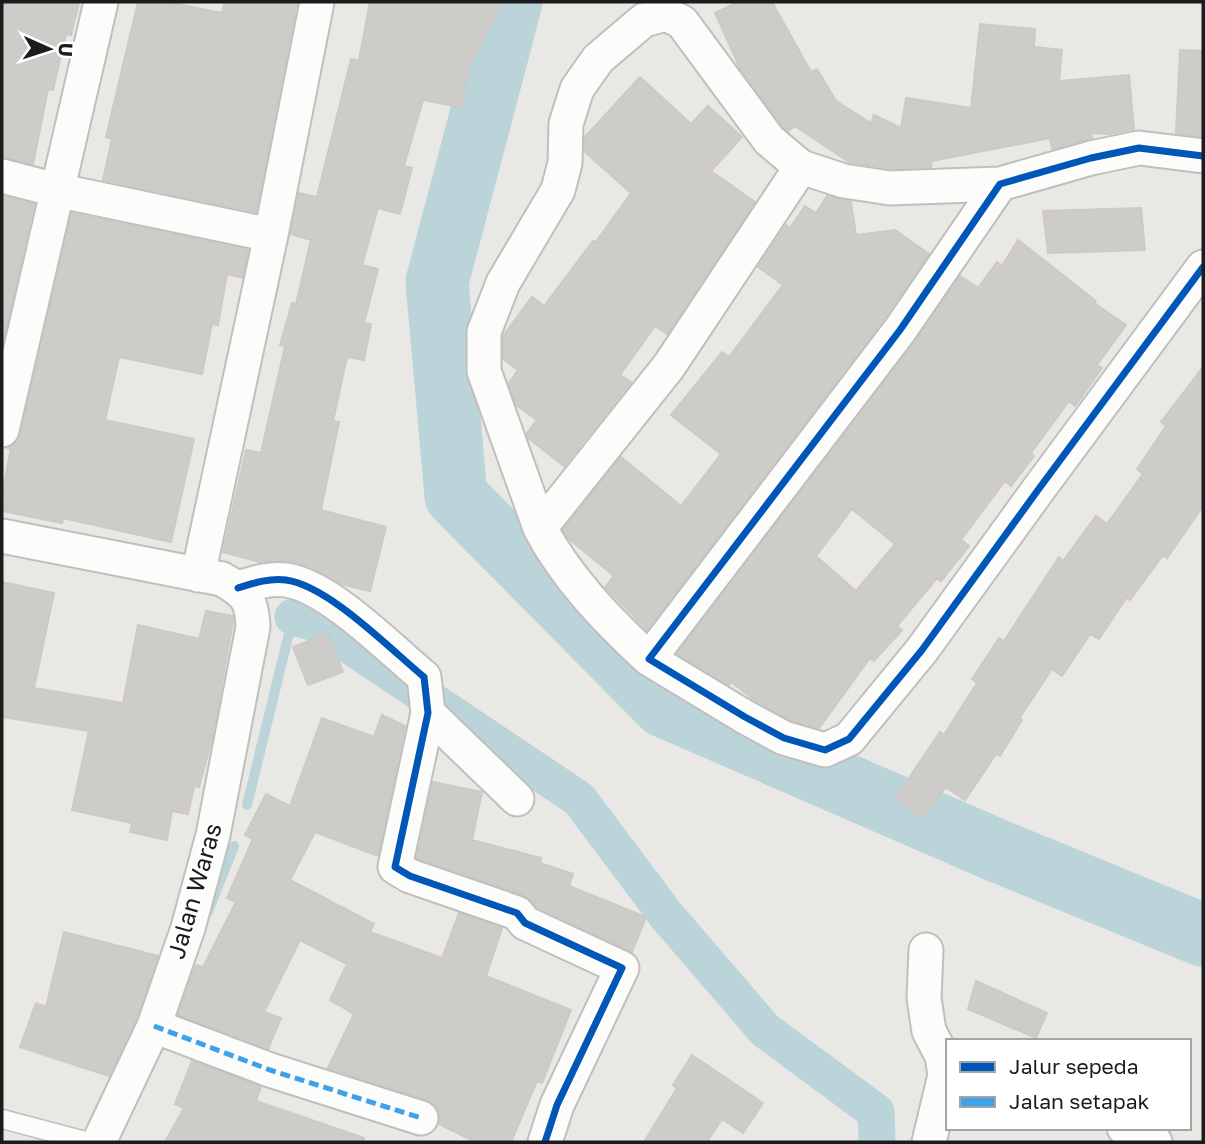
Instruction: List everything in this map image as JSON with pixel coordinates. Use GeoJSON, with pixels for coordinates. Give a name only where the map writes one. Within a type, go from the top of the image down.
{"type":"FeatureCollection","features":[{"type":"Feature","properties":{"kind":"street"},"geometry":{"type":"LineString","coordinates":[[2,430],[101,2]]}},
{"type":"Feature","properties":{"kind":"street"},"geometry":{"type":"LineString","coordinates":[[198,575],[271,235],[317,2]]}},
{"type":"Feature","properties":{"kind":"street"},"geometry":{"type":"LineString","coordinates":[[1203,156],[1139,148],[1091,158],[1000,184],[890,188],[845,181],[801,167],[769,139],[682,22],[666,14],[644,20],[598,59],[577,89],[566,124],[565,163],[558,190],[503,284],[484,332],[484,371],[540,528],[552,550],[603,616],[649,659],[745,717],[784,738],[825,750],[849,739],[922,650],[1203,267]]}},
{"type":"Feature","properties":{"kind":"street"},"geometry":{"type":"LineString","coordinates":[[540,528],[670,366],[801,167]]}},
{"type":"Feature","properties":{"kind":"street"},"geometry":{"type":"LineString","coordinates":[[2,176],[56,190],[271,235]]}},
{"type":"Feature","properties":{"kind":"street"},"geometry":{"type":"LineString","coordinates":[[649,659],[900,330],[1000,184]]}},
{"type":"Feature","properties":{"kind":"street"},"geometry":{"type":"LineString","coordinates":[[2,536],[222,579],[238,588],[265,581],[289,581],[330,598],[424,677],[428,713],[396,866],[410,876],[517,912],[525,923],[622,968],[557,1105],[545,1142]]}},
{"type":"Feature","properties":{"kind":"street","name":"Jalan Waras"},"geometry":{"type":"LineString","coordinates":[[99,1142],[154,1026],[188,929],[213,835],[253,627],[248,599],[238,588]]}},
{"type":"Feature","properties":{"kind":"street"},"geometry":{"type":"LineString","coordinates":[[428,713],[517,799]]}},
{"type":"Feature","properties":{"kind":"street"},"geometry":{"type":"LineString","coordinates":[[926,950],[924,998],[929,1031],[945,1057],[945,1075],[929,1142]]}},
{"type":"Feature","properties":{"kind":"street"},"geometry":{"type":"LineString","coordinates":[[154,1026],[270,1070],[421,1118]]}},
{"type":"Feature","properties":{"kind":"street"},"geometry":{"type":"LineString","coordinates":[[1128,1130],[1155,1142]]}},
{"type":"Feature","properties":{"kind":"lane"},"geometry":{"type":"LineString","coordinates":[[2,1119],[89,1142]]}},
{"type":"Feature","properties":{"kind":"building"},"geometry":{"type":"Polygon","coordinates":[[[2,2],[79,2],[71,35],[66,34],[53,90],[48,89],[33,164],[2,157],[2,2]]]}},
{"type":"Feature","properties":{"kind":"building"},"geometry":{"type":"Polygon","coordinates":[[[138,2],[168,2],[222,13],[225,2],[297,2],[256,212],[103,180],[112,139],[106,137],[138,2]]]}},
{"type":"Feature","properties":{"kind":"building"},"geometry":{"type":"Polygon","coordinates":[[[370,2],[502,2],[468,69],[461,107],[423,100],[404,166],[412,168],[400,214],[378,208],[362,265],[378,269],[364,323],[371,324],[364,360],[347,357],[333,421],[339,422],[321,510],[386,527],[370,591],[341,584],[311,567],[291,561],[260,562],[223,552],[246,450],[261,453],[285,346],[280,345],[292,303],[296,304],[311,240],[291,234],[299,193],[317,197],[351,59],[359,60],[370,2]]]}},
{"type":"Feature","properties":{"kind":"building"},"geometry":{"type":"Polygon","coordinates":[[[738,2],[772,2],[811,72],[817,69],[836,101],[871,123],[874,115],[901,128],[906,98],[971,108],[980,24],[1035,29],[1034,47],[1062,50],[1059,81],[1129,75],[1134,129],[1110,134],[1091,133],[1092,138],[1052,149],[1050,138],[932,161],[931,167],[895,169],[849,162],[795,126],[788,131],[783,127],[740,68],[715,13],[738,2]]]}},
{"type":"Feature","properties":{"kind":"building"},"geometry":{"type":"Polygon","coordinates":[[[1180,50],[1203,51],[1203,137],[1176,133],[1180,50]]]}},
{"type":"Feature","properties":{"kind":"building"},"geometry":{"type":"Polygon","coordinates":[[[640,77],[691,124],[708,106],[742,137],[711,171],[755,202],[667,334],[655,326],[620,375],[631,382],[564,466],[528,438],[527,433],[537,420],[516,405],[509,383],[518,370],[503,359],[503,336],[532,297],[544,306],[631,193],[585,152],[585,137],[640,77]]]}},
{"type":"Feature","properties":{"kind":"building"},"geometry":{"type":"Polygon","coordinates":[[[2,196],[34,204],[2,346],[2,196]]]}},
{"type":"Feature","properties":{"kind":"building"},"geometry":{"type":"Polygon","coordinates":[[[827,196],[851,202],[856,235],[895,230],[929,254],[884,319],[647,630],[605,587],[614,576],[569,539],[563,530],[621,457],[681,506],[721,454],[671,415],[722,352],[729,357],[783,285],[758,267],[786,225],[790,228],[805,206],[816,213],[827,196]]]}},
{"type":"Feature","properties":{"kind":"building"},"geometry":{"type":"Polygon","coordinates":[[[1141,208],[1145,250],[1048,253],[1043,211],[1141,208]]]}},
{"type":"Feature","properties":{"kind":"building"},"geometry":{"type":"Polygon","coordinates":[[[72,213],[248,250],[242,278],[227,274],[218,325],[212,324],[202,374],[119,357],[105,420],[194,439],[171,542],[63,518],[62,523],[2,511],[9,448],[21,434],[72,213]]]}},
{"type":"Feature","properties":{"kind":"building"},"geometry":{"type":"Polygon","coordinates":[[[1018,240],[1096,301],[1094,303],[1126,325],[1097,365],[1102,368],[1075,406],[1069,401],[1011,486],[1005,481],[961,540],[969,546],[941,581],[937,578],[897,626],[902,630],[874,661],[870,658],[819,728],[791,720],[756,701],[731,682],[729,685],[677,654],[915,342],[960,276],[978,288],[997,262],[1002,266],[1018,240]],[[852,509],[816,556],[856,591],[895,544],[852,509]]]}},
{"type":"Feature","properties":{"kind":"building"},"geometry":{"type":"Polygon","coordinates":[[[1203,367],[1203,506],[1167,558],[1163,555],[1130,600],[1127,597],[1099,639],[1090,634],[1062,676],[1052,669],[1019,719],[1022,720],[1000,756],[996,754],[965,800],[946,787],[922,818],[896,797],[940,732],[944,735],[977,683],[972,679],[999,638],[1004,641],[1059,557],[1063,561],[1096,516],[1107,524],[1143,474],[1137,469],[1166,426],[1161,422],[1203,367]]]}},
{"type":"Feature","properties":{"kind":"building"},"geometry":{"type":"Polygon","coordinates":[[[2,582],[54,593],[34,688],[123,703],[138,625],[199,639],[206,611],[233,616],[212,739],[199,787],[194,786],[188,814],[172,811],[167,840],[130,832],[132,823],[72,810],[89,731],[2,717],[2,582]]]}},
{"type":"Feature","properties":{"kind":"building"},"geometry":{"type":"Polygon","coordinates":[[[328,633],[343,672],[308,685],[293,647],[328,633]]]}},
{"type":"Feature","properties":{"kind":"building"},"geometry":{"type":"Polygon","coordinates":[[[382,715],[405,726],[378,856],[315,832],[290,880],[374,924],[370,932],[442,958],[459,913],[502,928],[486,976],[571,1010],[542,1083],[537,1081],[511,1142],[475,1142],[439,1124],[440,1113],[435,1105],[427,1100],[328,1068],[354,1014],[330,1000],[347,964],[300,940],[264,1012],[281,1018],[268,1049],[178,1015],[196,965],[203,967],[236,902],[227,898],[253,839],[245,835],[266,794],[290,806],[322,718],[374,737],[382,715]]]}},
{"type":"Feature","properties":{"kind":"building"},"geometry":{"type":"Polygon","coordinates":[[[433,782],[482,792],[472,840],[541,858],[540,863],[573,874],[569,886],[646,917],[632,952],[537,907],[523,895],[417,858],[433,782]]]}},
{"type":"Feature","properties":{"kind":"building"},"geometry":{"type":"Polygon","coordinates":[[[64,932],[158,956],[136,1019],[109,1076],[20,1047],[36,1003],[46,1007],[64,932]]]}},
{"type":"Feature","properties":{"kind":"building"},"geometry":{"type":"Polygon","coordinates":[[[976,981],[1047,1013],[1036,1038],[968,1009],[976,981]]]}},
{"type":"Feature","properties":{"kind":"building"},"geometry":{"type":"Polygon","coordinates":[[[692,1055],[763,1103],[743,1133],[722,1119],[707,1142],[644,1142],[677,1088],[673,1085],[692,1055]]]}},
{"type":"Feature","properties":{"kind":"building"},"geometry":{"type":"Polygon","coordinates":[[[192,1061],[261,1087],[256,1101],[364,1138],[363,1142],[165,1142],[184,1108],[175,1104],[192,1061]]]}},
{"type":"Feature","properties":{"kind":"waterway"},"geometry":{"type":"LineString","coordinates":[[511,2],[437,282],[456,496],[664,706],[998,851],[1203,935]]}},
{"type":"Feature","properties":{"kind":"waterway"},"geometry":{"type":"LineString","coordinates":[[247,805],[293,617]]}},
{"type":"Feature","properties":{"kind":"waterway"},"geometry":{"type":"LineString","coordinates":[[293,617],[316,623],[579,799],[666,915],[765,1030],[876,1112],[877,1142]]}},
{"type":"Feature","properties":{"kind":"waterway"},"geometry":{"type":"LineString","coordinates":[[208,912],[234,846]]}},
{"type":"Feature","properties":{"kind":"marked path"},"geometry":{"type":"LineString","coordinates":[[154,1026],[270,1070],[421,1118]]}},
{"type":"Feature","properties":{"kind":"cycle path"},"geometry":{"type":"LineString","coordinates":[[1203,156],[1139,148],[1091,158],[1000,184],[900,330],[649,659],[784,738],[825,750],[849,739],[922,650],[1203,267]]}},
{"type":"Feature","properties":{"kind":"cycle path"},"geometry":{"type":"LineString","coordinates":[[238,588],[274,580],[303,585],[340,606],[424,677],[428,713],[395,867],[410,876],[517,913],[525,923],[622,968],[557,1105],[545,1142]]}}]}
